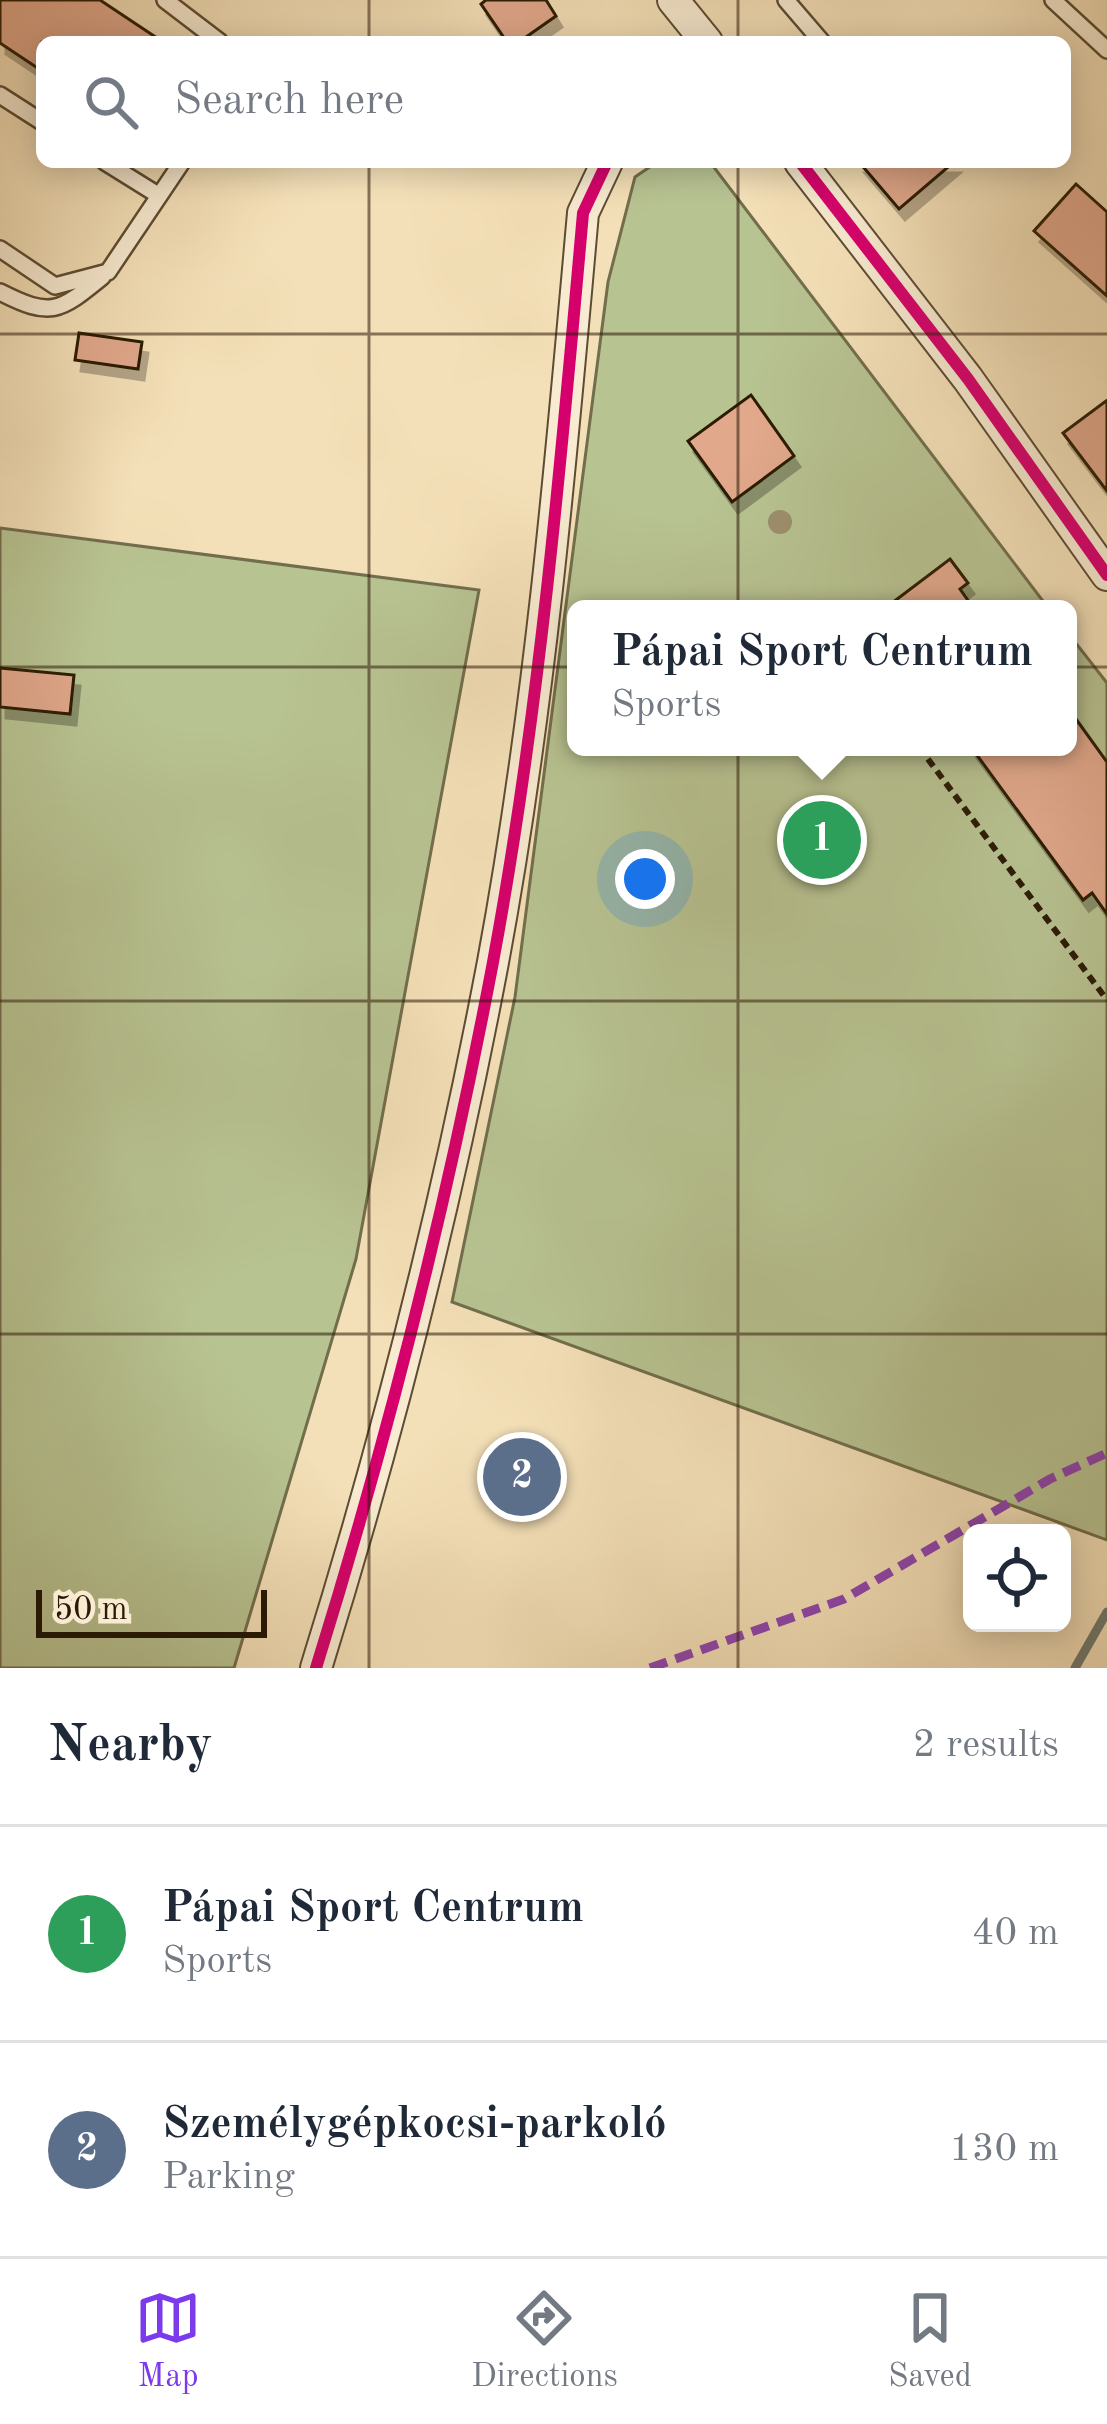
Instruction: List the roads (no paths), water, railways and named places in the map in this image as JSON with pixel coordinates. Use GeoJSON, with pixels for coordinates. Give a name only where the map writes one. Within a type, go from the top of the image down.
{"type":"FeatureCollection","features":[{"type":"Feature","properties":{"kind":"street"},"geometry":{"type":"LineString","coordinates":[[673,0],[702,36]]}},
{"type":"Feature","properties":{"kind":"street"},"geometry":{"type":"LineString","coordinates":[[316,1668],[363,1519],[428,1263],[493,961],[551,564],[584,213],[604,168]]}},
{"type":"Feature","properties":{"kind":"street"},"geometry":{"type":"LineString","coordinates":[[805,168],[968,379],[1107,575]]}},
{"type":"Feature","properties":{"kind":"lane"},"geometry":{"type":"LineString","coordinates":[[165,0],[212,36]]}},
{"type":"Feature","properties":{"kind":"lane"},"geometry":{"type":"LineString","coordinates":[[787,0],[817,36]]}},
{"type":"Feature","properties":{"kind":"lane"},"geometry":{"type":"LineString","coordinates":[[1053,0],[1107,50]]}},
{"type":"Feature","properties":{"kind":"lane"},"geometry":{"type":"LineString","coordinates":[[0,95],[36,118]]}},
{"type":"Feature","properties":{"kind":"lane"},"geometry":{"type":"LineString","coordinates":[[114,168],[158,196]]}},
{"type":"Feature","properties":{"kind":"lane"},"geometry":{"type":"LineString","coordinates":[[0,292],[38,311],[66,306],[108,272],[178,168]]}},
{"type":"Feature","properties":{"kind":"lane"},"geometry":{"type":"LineString","coordinates":[[0,249],[55,286],[108,272]]}},
{"type":"Feature","properties":{"kind":"waterway"},"geometry":{"type":"LineString","coordinates":[[1075,1668],[1107,1612]]}},
{"type":"Feature","properties":{"kind":"place","name":"Pápai Sport Centrum"},"geometry":{"type":"Point","coordinates":[822,840]}},
{"type":"Feature","properties":{"kind":"place","name":"Személygépkocsi-parkoló"},"geometry":{"type":"Point","coordinates":[522,1477]}}]}
